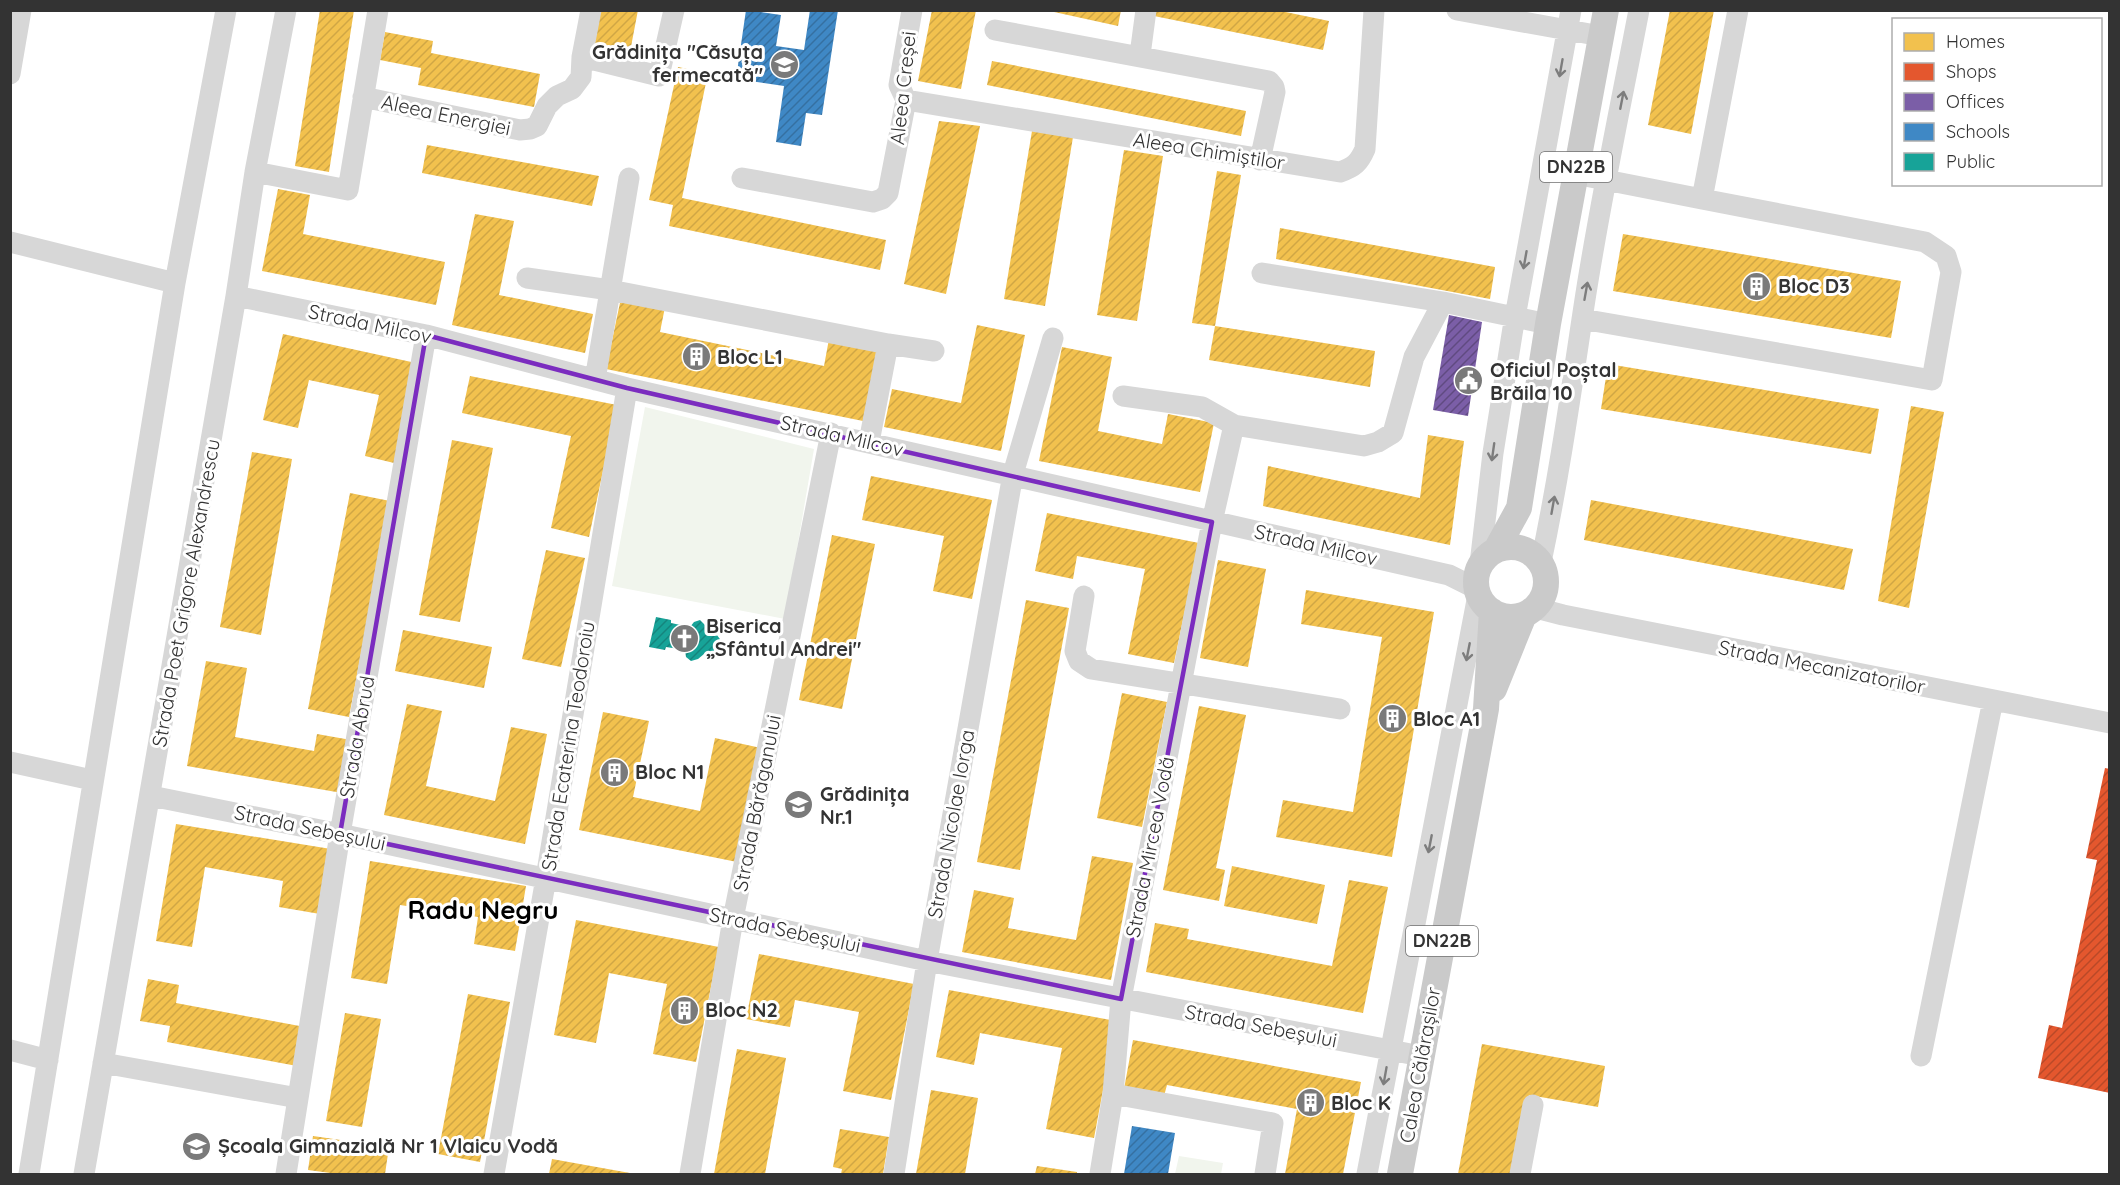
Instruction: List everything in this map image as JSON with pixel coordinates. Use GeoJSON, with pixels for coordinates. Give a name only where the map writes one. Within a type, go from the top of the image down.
{"type":"FeatureCollection","features":[{"type":"Feature","properties":{"kind":"main road","name":"Calea Călărașilor"},"geometry":{"type":"LineString","coordinates":[[1400,1174],[1486,709],[1484,580],[1519,508],[1548,324],[1606,10]]}},
{"type":"Feature","properties":{"kind":"main road","name":"Calea Călărașilor"},"geometry":{"type":"LineString","coordinates":[[1519,508],[1538,558]]}},
{"type":"Feature","properties":{"kind":"main road"},"geometry":{"type":"LineString","coordinates":[[1530,611],[1513,617],[1502,616],[1484,580],[1516,546],[1538,558]]}},
{"type":"Feature","properties":{"kind":"main road","name":"DN22B"},"geometry":{"type":"LineString","coordinates":[[1530,611],[1542,600],[1547,581],[1538,558]]}},
{"type":"Feature","properties":{"kind":"main road","name":"Calea Călărașilor"},"geometry":{"type":"LineString","coordinates":[[1486,709],[1530,611]]}},
{"type":"Feature","properties":{"kind":"street"},"geometry":{"type":"LineString","coordinates":[[10,74],[21,10]]}},
{"type":"Feature","properties":{"kind":"street"},"geometry":{"type":"LineString","coordinates":[[29,1174],[175,283],[226,10]]}},
{"type":"Feature","properties":{"kind":"street","name":"Strada Poet Grigore Alexandrescu"},"geometry":{"type":"LineString","coordinates":[[84,1174],[151,796],[255,172],[286,10]]}},
{"type":"Feature","properties":{"kind":"street"},"geometry":{"type":"LineString","coordinates":[[255,172],[348,190],[378,10]]}},
{"type":"Feature","properties":{"kind":"street","name":"Aleea Energiei"},"geometry":{"type":"LineString","coordinates":[[363,97],[520,130],[530,129],[537,126],[547,106],[557,96],[572,89],[581,77],[582,57],[591,10]]}},
{"type":"Feature","properties":{"kind":"street"},"geometry":{"type":"LineString","coordinates":[[582,57],[659,76],[674,10]]}},
{"type":"Feature","properties":{"kind":"street","name":"Aleea Creșei"},"geometry":{"type":"LineString","coordinates":[[742,178],[873,202],[882,199],[888,193],[906,100],[899,85],[912,10]]}},
{"type":"Feature","properties":{"kind":"street"},"geometry":{"type":"LineString","coordinates":[[1140,55],[1146,10]]}},
{"type":"Feature","properties":{"kind":"street","name":"Aleea Chimiștilor"},"geometry":{"type":"LineString","coordinates":[[906,100],[1340,172],[1353,168],[1360,161],[1365,149],[1374,10]]}},
{"type":"Feature","properties":{"kind":"street"},"geometry":{"type":"LineString","coordinates":[[1457,10],[1569,20],[1601,36]]}},
{"type":"Feature","properties":{"kind":"street"},"geometry":{"type":"LineString","coordinates":[[1538,558],[1560,464],[1606,179],[1639,10]]}},
{"type":"Feature","properties":{"kind":"street"},"geometry":{"type":"LineString","coordinates":[[1702,199],[1738,10]]}},
{"type":"Feature","properties":{"kind":"street"},"geometry":{"type":"LineString","coordinates":[[1367,1174],[1484,580],[1493,453],[1515,316],[1569,20]]}},
{"type":"Feature","properties":{"kind":"street"},"geometry":{"type":"LineString","coordinates":[[995,30],[1140,55],[1269,81],[1275,92],[1260,160]]}},
{"type":"Feature","properties":{"kind":"street"},"geometry":{"type":"LineString","coordinates":[[1575,174],[1925,242],[1946,256],[1951,272],[1932,380],[1582,319]]}},
{"type":"Feature","properties":{"kind":"street"},"geometry":{"type":"LineString","coordinates":[[595,380],[629,178]]}},
{"type":"Feature","properties":{"kind":"street"},"geometry":{"type":"LineString","coordinates":[[10,242],[175,283]]}},
{"type":"Feature","properties":{"kind":"street"},"geometry":{"type":"LineString","coordinates":[[1262,273],[1443,302],[1548,324]]}},
{"type":"Feature","properties":{"kind":"street"},"geometry":{"type":"LineString","coordinates":[[527,278],[610,290],[888,345],[934,351]]}},
{"type":"Feature","properties":{"kind":"street","name":"Strada Milcov"},"geometry":{"type":"LineString","coordinates":[[236,296],[426,336],[627,388],[1013,474],[1212,522],[1449,575],[1484,580]]}},
{"type":"Feature","properties":{"kind":"street"},"geometry":{"type":"LineString","coordinates":[[1123,396],[1202,408],[1234,425],[1364,446],[1378,442],[1393,433],[1414,357],[1443,302]]}},
{"type":"Feature","properties":{"kind":"street","name":"Strada Abrud"},"geometry":{"type":"LineString","coordinates":[[286,1174],[340,834],[426,336]]}},
{"type":"Feature","properties":{"kind":"street","name":"Strada Nicolae Iorga"},"geometry":{"type":"LineString","coordinates":[[894,1174],[927,961],[1013,474],[1053,338]]}},
{"type":"Feature","properties":{"kind":"street"},"geometry":{"type":"LineString","coordinates":[[869,442],[888,345]]}},
{"type":"Feature","properties":{"kind":"street","name":"Strada Ecaterina Teodoroiu"},"geometry":{"type":"LineString","coordinates":[[494,1174],[546,878],[627,388]]}},
{"type":"Feature","properties":{"kind":"street","name":"Strada Mircea Vodă"},"geometry":{"type":"LineString","coordinates":[[1100,1174],[1113,1094],[1121,999],[1212,522],[1234,425]]}},
{"type":"Feature","properties":{"kind":"street","name":"Strada Bărăganului"},"geometry":{"type":"LineString","coordinates":[[690,1174],[733,919],[831,434]]}},
{"type":"Feature","properties":{"kind":"street"},"geometry":{"type":"LineString","coordinates":[[1084,596],[1075,651],[1079,661],[1091,669],[1340,709]]}},
{"type":"Feature","properties":{"kind":"street","name":"Strada Mecanizatorilor"},"geometry":{"type":"LineString","coordinates":[[1530,611],[2109,723]]}},
{"type":"Feature","properties":{"kind":"street"},"geometry":{"type":"LineString","coordinates":[[1921,1056],[1993,700]]}},
{"type":"Feature","properties":{"kind":"street"},"geometry":{"type":"LineString","coordinates":[[10,762],[92,780]]}},
{"type":"Feature","properties":{"kind":"street","name":"Strada Sebeșului"},"geometry":{"type":"LineString","coordinates":[[151,796],[340,834],[927,961],[1421,1056]]}},
{"type":"Feature","properties":{"kind":"street"},"geometry":{"type":"LineString","coordinates":[[10,1050],[48,1060]]}},
{"type":"Feature","properties":{"kind":"street"},"geometry":{"type":"LineString","coordinates":[[103,1064],[298,1098]]}},
{"type":"Feature","properties":{"kind":"street"},"geometry":{"type":"LineString","coordinates":[[1113,1094],[1273,1123],[1265,1174]]}},
{"type":"Feature","properties":{"kind":"street"},"geometry":{"type":"LineString","coordinates":[[1520,1174],[1533,1105]]}},
{"type":"Feature","properties":{"kind":"highlighted area"},"geometry":{"type":"Polygon","coordinates":[[[426,335],[627,388],[1212,522],[1121,999],[340,834],[426,335]]]}},
{"type":"Feature","properties":{"kind":"shaded area"},"geometry":{"type":"Polygon","coordinates":[[[645,407],[814,449],[785,619],[612,586],[645,407]]]}},
{"type":"Feature","properties":{"kind":"shaded area"},"geometry":{"type":"Polygon","coordinates":[[[1179,1156],[1223,1163],[1221,1174],[1175,1174],[1179,1156]]]}},
{"type":"Feature","properties":{"kind":"building: Homes"},"geometry":{"type":"Polygon","coordinates":[[[320,10],[354,10],[329,172],[295,166],[320,10]]]}},
{"type":"Feature","properties":{"kind":"building: Homes"},"geometry":{"type":"Polygon","coordinates":[[[595,10],[638,10],[630,52],[589,44],[595,10]]]}},
{"type":"Feature","properties":{"kind":"building: Homes"},"geometry":{"type":"Polygon","coordinates":[[[932,10],[976,10],[961,89],[918,81],[932,10]]]}},
{"type":"Feature","properties":{"kind":"building: Homes"},"geometry":{"type":"Polygon","coordinates":[[[1045,10],[1121,10],[1118,26],[1045,10]]]}},
{"type":"Feature","properties":{"kind":"building: Homes"},"geometry":{"type":"Polygon","coordinates":[[[1150,10],[1276,10],[1329,21],[1323,50],[1149,15],[1150,10]]]}},
{"type":"Feature","properties":{"kind":"building: Homes"},"geometry":{"type":"Polygon","coordinates":[[[1670,10],[1714,10],[1691,134],[1648,125],[1670,10]]]}},
{"type":"Feature","properties":{"kind":"building: Homes"},"geometry":{"type":"Polygon","coordinates":[[[385,32],[433,41],[431,53],[540,74],[534,107],[418,85],[421,68],[380,60],[385,32]]]}},
{"type":"Feature","properties":{"kind":"building: Homes"},"geometry":{"type":"Polygon","coordinates":[[[992,61],[1246,111],[1241,136],[987,85],[992,61]]]}},
{"type":"Feature","properties":{"kind":"building: Homes"},"geometry":{"type":"Polygon","coordinates":[[[678,67],[708,73],[682,198],[886,240],[880,270],[669,226],[673,205],[649,200],[678,67]]]}},
{"type":"Feature","properties":{"kind":"building: Homes"},"geometry":{"type":"Polygon","coordinates":[[[939,121],[980,126],[946,294],[904,284],[939,121]]]}},
{"type":"Feature","properties":{"kind":"building: Homes"},"geometry":{"type":"Polygon","coordinates":[[[1032,131],[1073,137],[1045,306],[1004,299],[1032,131]]]}},
{"type":"Feature","properties":{"kind":"building: Homes"},"geometry":{"type":"Polygon","coordinates":[[[427,145],[599,176],[592,206],[422,173],[427,145]]]}},
{"type":"Feature","properties":{"kind":"building: Homes"},"geometry":{"type":"Polygon","coordinates":[[[1124,150],[1163,156],[1137,321],[1097,315],[1124,150]]]}},
{"type":"Feature","properties":{"kind":"building: Homes"},"geometry":{"type":"Polygon","coordinates":[[[1217,171],[1241,175],[1215,326],[1192,323],[1217,171]]]}},
{"type":"Feature","properties":{"kind":"building: Homes"},"geometry":{"type":"Polygon","coordinates":[[[278,189],[310,195],[303,234],[445,262],[436,305],[262,271],[278,189]]]}},
{"type":"Feature","properties":{"kind":"building: Homes"},"geometry":{"type":"Polygon","coordinates":[[[475,214],[514,221],[499,295],[593,314],[585,353],[452,325],[475,214]]]}},
{"type":"Feature","properties":{"kind":"building: Homes"},"geometry":{"type":"Polygon","coordinates":[[[1280,228],[1495,267],[1490,299],[1276,259],[1280,228]]]}},
{"type":"Feature","properties":{"kind":"building: Homes","name":"Bloc D3"},"geometry":{"type":"Polygon","coordinates":[[[1623,234],[1901,281],[1891,338],[1613,291],[1623,234]]]}},
{"type":"Feature","properties":{"kind":"building: Homes","name":"Bloc L1"},"geometry":{"type":"Polygon","coordinates":[[[621,298],[665,307],[660,332],[824,366],[829,339],[878,349],[863,421],[606,369],[621,298]]]}},
{"type":"Feature","properties":{"kind":"building: Homes"},"geometry":{"type":"Polygon","coordinates":[[[977,325],[1025,335],[1001,451],[884,427],[892,389],[961,403],[977,325]]]}},
{"type":"Feature","properties":{"kind":"building: Homes"},"geometry":{"type":"Polygon","coordinates":[[[1215,326],[1375,351],[1370,387],[1209,360],[1215,326]]]}},
{"type":"Feature","properties":{"kind":"building: Homes"},"geometry":{"type":"Polygon","coordinates":[[[283,334],[416,363],[394,463],[365,456],[379,395],[309,380],[298,428],[263,420],[283,334]]]}},
{"type":"Feature","properties":{"kind":"building: Homes"},"geometry":{"type":"Polygon","coordinates":[[[1062,347],[1112,357],[1098,431],[1162,444],[1168,414],[1214,423],[1200,492],[1039,461],[1062,347]]]}},
{"type":"Feature","properties":{"kind":"building: Homes"},"geometry":{"type":"Polygon","coordinates":[[[1608,364],[1879,409],[1871,454],[1601,409],[1608,364]]]}},
{"type":"Feature","properties":{"kind":"building: Homes"},"geometry":{"type":"Polygon","coordinates":[[[470,376],[617,405],[589,537],[551,528],[571,436],[462,413],[470,376]]]}},
{"type":"Feature","properties":{"kind":"building: Homes"},"geometry":{"type":"Polygon","coordinates":[[[1911,406],[1944,412],[1909,608],[1878,601],[1911,406]]]}},
{"type":"Feature","properties":{"kind":"building: Homes"},"geometry":{"type":"Polygon","coordinates":[[[1428,435],[1464,441],[1450,545],[1263,506],[1268,466],[1420,498],[1428,435]]]}},
{"type":"Feature","properties":{"kind":"building: Homes"},"geometry":{"type":"Polygon","coordinates":[[[452,440],[493,448],[460,622],[419,615],[452,440]]]}},
{"type":"Feature","properties":{"kind":"building: Homes"},"geometry":{"type":"Polygon","coordinates":[[[252,452],[292,459],[261,635],[220,627],[252,452]]]}},
{"type":"Feature","properties":{"kind":"building: Homes"},"geometry":{"type":"Polygon","coordinates":[[[871,476],[992,500],[972,599],[933,591],[944,536],[862,520],[871,476]]]}},
{"type":"Feature","properties":{"kind":"building: Homes"},"geometry":{"type":"Polygon","coordinates":[[[350,493],[390,501],[349,717],[308,709],[350,493]]]}},
{"type":"Feature","properties":{"kind":"building: Homes"},"geometry":{"type":"Polygon","coordinates":[[[1591,500],[1853,549],[1844,590],[1584,540],[1591,500]]]}},
{"type":"Feature","properties":{"kind":"building: Homes"},"geometry":{"type":"Polygon","coordinates":[[[1047,513],[1199,543],[1174,663],[1128,654],[1145,569],[1077,556],[1073,579],[1035,571],[1047,513]]]}},
{"type":"Feature","properties":{"kind":"building: Homes"},"geometry":{"type":"Polygon","coordinates":[[[832,535],[875,544],[842,709],[799,700],[832,535]]]}},
{"type":"Feature","properties":{"kind":"building: Homes"},"geometry":{"type":"Polygon","coordinates":[[[546,550],[585,558],[561,667],[522,659],[546,550]]]}},
{"type":"Feature","properties":{"kind":"building: Homes"},"geometry":{"type":"Polygon","coordinates":[[[1218,560],[1266,569],[1248,667],[1200,658],[1218,560]]]}},
{"type":"Feature","properties":{"kind":"building: Homes","name":"Bloc A1"},"geometry":{"type":"Polygon","coordinates":[[[1306,590],[1434,612],[1392,857],[1276,837],[1283,800],[1353,812],[1382,637],[1301,624],[1306,590]]]}},
{"type":"Feature","properties":{"kind":"building: Homes"},"geometry":{"type":"Polygon","coordinates":[[[1026,600],[1069,608],[1020,870],[977,862],[1026,600]]]}},
{"type":"Feature","properties":{"kind":"building: Homes"},"geometry":{"type":"Polygon","coordinates":[[[403,630],[492,647],[484,688],[395,671],[403,630]]]}},
{"type":"Feature","properties":{"kind":"building: Homes"},"geometry":{"type":"Polygon","coordinates":[[[206,661],[247,668],[235,737],[314,751],[317,734],[351,740],[342,793],[187,766],[206,661]]]}},
{"type":"Feature","properties":{"kind":"building: Homes"},"geometry":{"type":"Polygon","coordinates":[[[1122,693],[1167,702],[1142,827],[1097,818],[1122,693]]]}},
{"type":"Feature","properties":{"kind":"building: Homes"},"geometry":{"type":"Polygon","coordinates":[[[407,704],[442,711],[426,786],[495,801],[511,727],[547,734],[525,844],[384,815],[407,704]]]}},
{"type":"Feature","properties":{"kind":"building: Homes"},"geometry":{"type":"Polygon","coordinates":[[[1199,706],[1246,715],[1216,868],[1225,870],[1219,901],[1163,890],[1199,706]]]}},
{"type":"Feature","properties":{"kind":"building: Homes","name":"Bloc N1"},"geometry":{"type":"Polygon","coordinates":[[[603,712],[649,721],[633,797],[700,811],[715,738],[761,748],[737,862],[579,830],[603,712]]]}},
{"type":"Feature","properties":{"kind":"building: Homes"},"geometry":{"type":"Polygon","coordinates":[[[176,824],[331,849],[320,914],[279,907],[283,881],[205,867],[192,947],[156,941],[176,824]]]}},
{"type":"Feature","properties":{"kind":"building: Homes"},"geometry":{"type":"Polygon","coordinates":[[[1092,856],[1133,863],[1111,980],[962,952],[974,890],[1014,898],[1008,928],[1076,940],[1092,856]]]}},
{"type":"Feature","properties":{"kind":"building: Homes"},"geometry":{"type":"Polygon","coordinates":[[[370,861],[526,886],[515,951],[474,944],[478,917],[400,905],[387,984],[351,978],[370,861]]]}},
{"type":"Feature","properties":{"kind":"building: Homes"},"geometry":{"type":"Polygon","coordinates":[[[1232,866],[1325,885],[1317,924],[1224,906],[1232,866]]]}},
{"type":"Feature","properties":{"kind":"building: Homes"},"geometry":{"type":"Polygon","coordinates":[[[1349,880],[1388,887],[1363,1013],[1146,972],[1155,923],[1189,929],[1187,939],[1332,966],[1349,880]]]}},
{"type":"Feature","properties":{"kind":"building: Homes","name":"Bloc N2"},"geometry":{"type":"Polygon","coordinates":[[[576,920],[719,947],[696,1062],[653,1054],[667,984],[609,973],[596,1043],[554,1035],[576,920]]]}},
{"type":"Feature","properties":{"kind":"building: Homes"},"geometry":{"type":"Polygon","coordinates":[[[759,954],[914,984],[891,1100],[843,1091],[859,1012],[795,1000],[790,1027],[746,1019],[759,954]]]}},
{"type":"Feature","properties":{"kind":"building: Homes"},"geometry":{"type":"Polygon","coordinates":[[[148,979],[179,985],[176,1003],[305,1027],[297,1066],[167,1042],[170,1026],[140,1021],[148,979]]]}},
{"type":"Feature","properties":{"kind":"building: Homes"},"geometry":{"type":"Polygon","coordinates":[[[949,990],[1116,1021],[1094,1138],[1046,1129],[1062,1048],[980,1033],[974,1065],[936,1057],[949,990]]]}},
{"type":"Feature","properties":{"kind":"building: Homes"},"geometry":{"type":"Polygon","coordinates":[[[468,994],[510,1002],[480,1162],[438,1154],[468,994]]]}},
{"type":"Feature","properties":{"kind":"building: Homes"},"geometry":{"type":"Polygon","coordinates":[[[345,1013],[381,1019],[362,1127],[326,1121],[345,1013]]]}},
{"type":"Feature","properties":{"kind":"building: Homes","name":"Bloc K"},"geometry":{"type":"Polygon","coordinates":[[[1133,1040],[1361,1082],[1343,1174],[1285,1174],[1297,1109],[1167,1085],[1164,1096],[1124,1089],[1133,1040]]]}},
{"type":"Feature","properties":{"kind":"building: Homes"},"geometry":{"type":"Polygon","coordinates":[[[1482,1044],[1605,1066],[1598,1107],[1529,1095],[1514,1174],[1458,1174],[1482,1044]]]}},
{"type":"Feature","properties":{"kind":"building: Homes"},"geometry":{"type":"Polygon","coordinates":[[[737,1049],[786,1058],[765,1174],[714,1174],[737,1049]]]}},
{"type":"Feature","properties":{"kind":"building: Homes"},"geometry":{"type":"Polygon","coordinates":[[[931,1090],[978,1098],[965,1174],[916,1174],[931,1090]]]}},
{"type":"Feature","properties":{"kind":"building: Homes"},"geometry":{"type":"Polygon","coordinates":[[[840,1129],[889,1137],[883,1174],[841,1174],[842,1169],[833,1167],[840,1129]]]}},
{"type":"Feature","properties":{"kind":"building: Homes"},"geometry":{"type":"Polygon","coordinates":[[[313,1136],[389,1147],[385,1174],[338,1174],[308,1170],[313,1136]]]}},
{"type":"Feature","properties":{"kind":"building: Homes"},"geometry":{"type":"Polygon","coordinates":[[[552,1159],[630,1173],[630,1174],[549,1174],[552,1159]]]}},
{"type":"Feature","properties":{"kind":"building: Homes"},"geometry":{"type":"Polygon","coordinates":[[[1037,1166],[1077,1172],[1077,1174],[1035,1174],[1037,1166]]]}},
{"type":"Feature","properties":{"kind":"building: Shops"},"geometry":{"type":"Polygon","coordinates":[[[2105,768],[2110,769],[2110,1093],[2038,1078],[2049,1025],[2062,1028],[2097,860],[2086,858],[2105,768]]]}},
{"type":"Feature","properties":{"kind":"building: Offices"},"geometry":{"type":"Polygon","coordinates":[[[1449,315],[1482,322],[1468,416],[1433,410],[1449,315]]]}},
{"type":"Feature","properties":{"kind":"building: Schools","name":"Grădinița \"Căsuța fermecată\""},"geometry":{"type":"Polygon","coordinates":[[[746,10],[781,15],[776,46],[804,50],[810,10],[838,10],[822,115],[806,113],[801,146],[776,142],[784,86],[736,79],[746,10]]]}},
{"type":"Feature","properties":{"kind":"building: Schools"},"geometry":{"type":"Polygon","coordinates":[[[1132,1126],[1175,1133],[1168,1174],[1124,1174],[1132,1126]]]}},
{"type":"Feature","properties":{"kind":"building: Public","name":"Biserica „Sfântul Andrei\""},"geometry":{"type":"Polygon","coordinates":[[[656,617],[690,627],[694,622],[700,620],[709,632],[717,635],[722,642],[720,650],[713,655],[704,654],[691,661],[686,657],[685,650],[649,647],[656,617]]]}},
{"type":"Feature","properties":{"kind":"place","name":"Grădinița \"Căsuța fermecată\""},"geometry":{"type":"Point","coordinates":[784,64]}},
{"type":"Feature","properties":{"kind":"place","name":"Bloc D3"},"geometry":{"type":"Point","coordinates":[1757,286]}},
{"type":"Feature","properties":{"kind":"place","name":"Bloc L1"},"geometry":{"type":"Point","coordinates":[696,357]}},
{"type":"Feature","properties":{"kind":"place","name":"Oficiul Poștal Brăila 10"},"geometry":{"type":"Point","coordinates":[1469,381]}},
{"type":"Feature","properties":{"kind":"place","name":"Biserica „Sfântul Andrei\""},"geometry":{"type":"Point","coordinates":[685,638]}},
{"type":"Feature","properties":{"kind":"place","name":"Bloc A1"},"geometry":{"type":"Point","coordinates":[1392,719]}},
{"type":"Feature","properties":{"kind":"place","name":"Bloc N1"},"geometry":{"type":"Point","coordinates":[614,772]}},
{"type":"Feature","properties":{"kind":"place","name":"Grădinița Nr.1"},"geometry":{"type":"Point","coordinates":[799,805]}},
{"type":"Feature","properties":{"kind":"place","name":"Bloc N2"},"geometry":{"type":"Point","coordinates":[684,1010]}},
{"type":"Feature","properties":{"kind":"place","name":"Bloc K"},"geometry":{"type":"Point","coordinates":[1310,1103]}},
{"type":"Feature","properties":{"kind":"place","name":"Școala Gimnazială Nr 1 Vlaicu Vodă"},"geometry":{"type":"Point","coordinates":[197,1146]}},
{"type":"Feature","properties":{"kind":"district","name":"Radu Negru"},"geometry":{"type":"Point","coordinates":[483,910]}}]}
